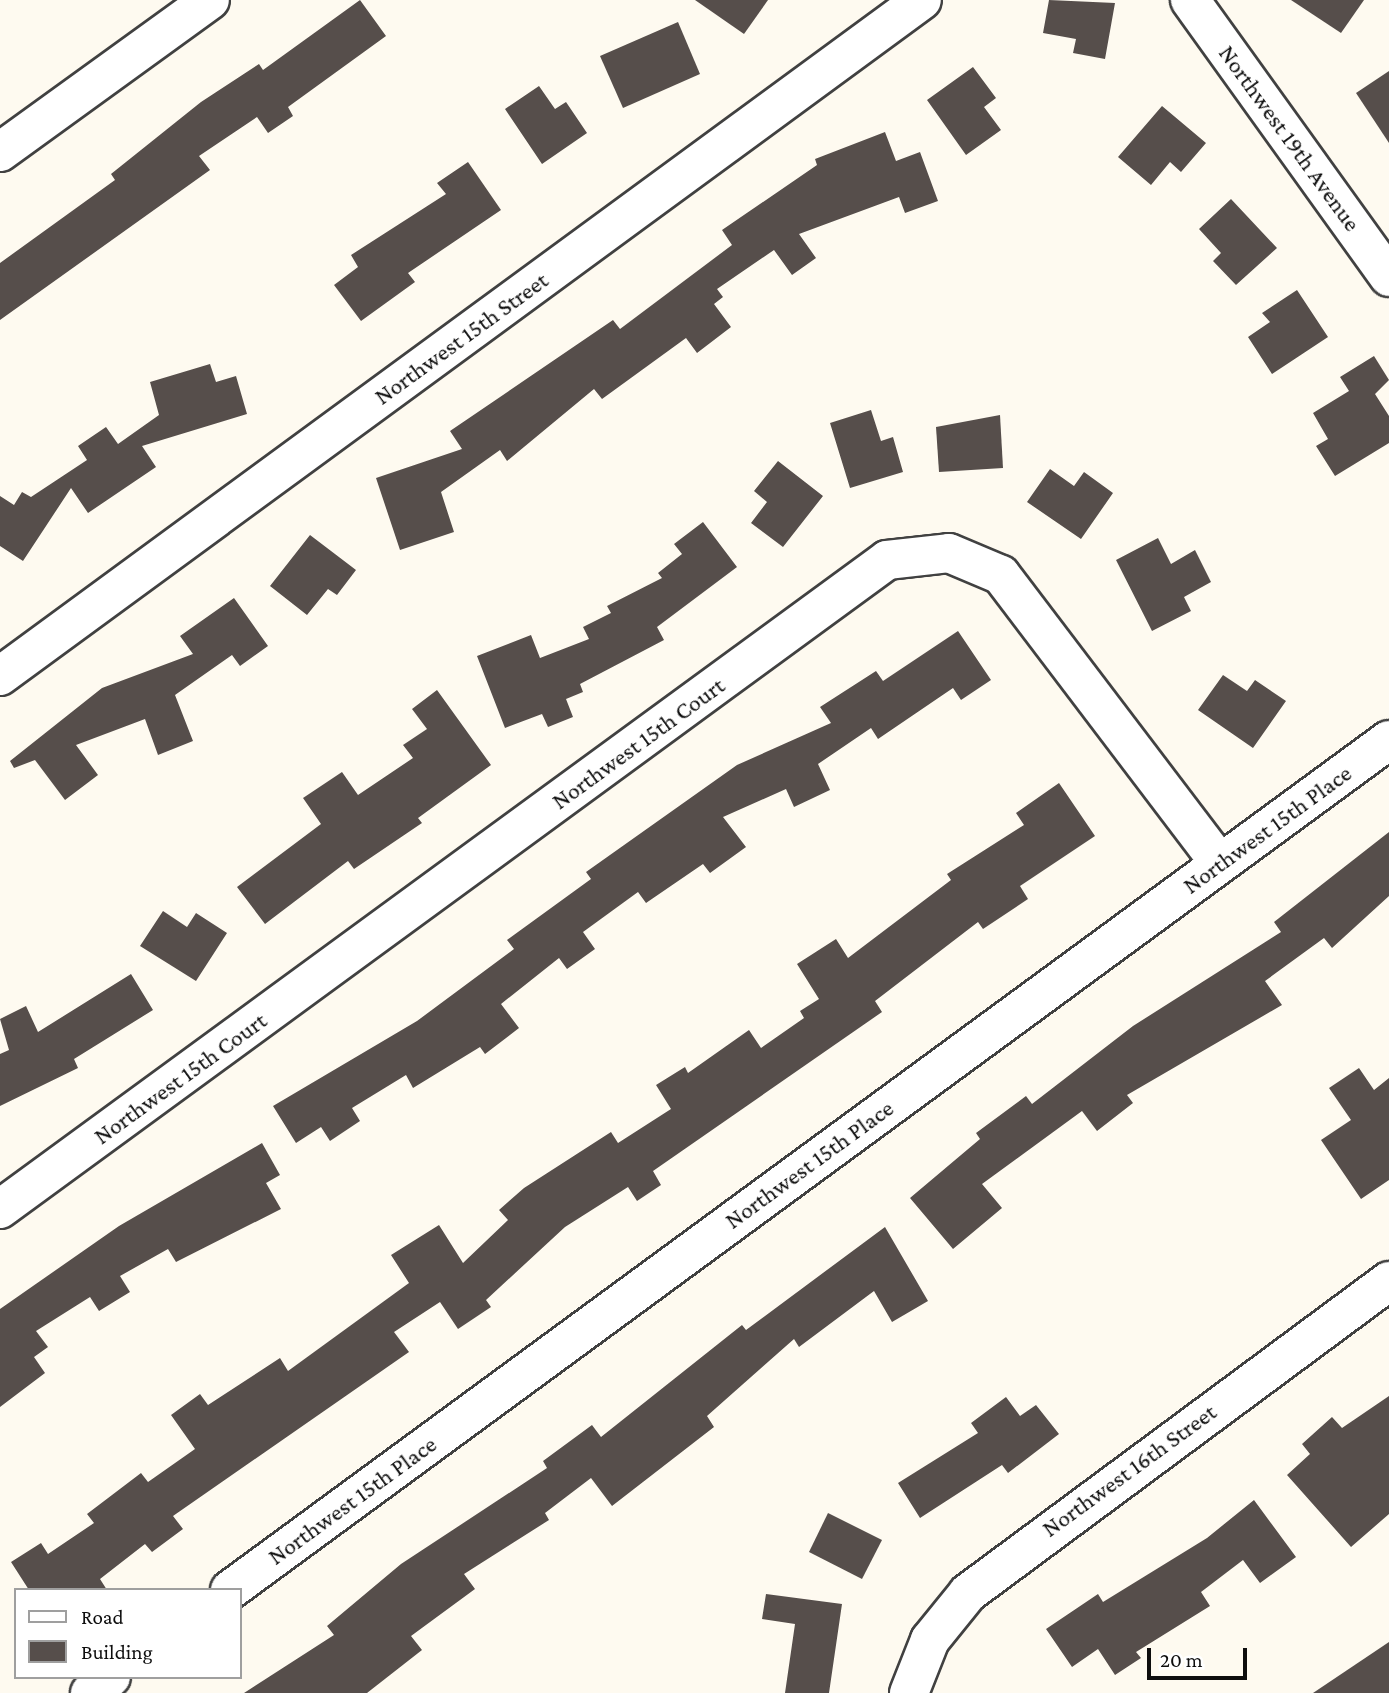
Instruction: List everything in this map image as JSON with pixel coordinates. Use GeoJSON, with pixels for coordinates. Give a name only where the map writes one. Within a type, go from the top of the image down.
{"type":"FeatureCollection","features":[{"type":"Feature","properties":{"kind":"street"},"geometry":{"type":"LineString","coordinates":[[0,152],[210,0]]}},
{"type":"Feature","properties":{"kind":"street","name":"Northwest 15th Street"},"geometry":{"type":"LineString","coordinates":[[0,676],[922,0]]}},
{"type":"Feature","properties":{"kind":"street","name":"Northwest 19th Avenue"},"geometry":{"type":"LineString","coordinates":[[1191,0],[1389,276]]}},
{"type":"Feature","properties":{"kind":"street","name":"Northwest 15th Court"},"geometry":{"type":"LineString","coordinates":[[0,1209],[887,561],[949,553],[1001,575],[1220,863]]}},
{"type":"Feature","properties":{"kind":"street","name":"Northwest 15th Place"},"geometry":{"type":"LineString","coordinates":[[233,1588],[1389,740]]}},
{"type":"Feature","properties":{"kind":"street","name":"Northwest 16th Street"},"geometry":{"type":"LineString","coordinates":[[909,1693],[930,1640],[968,1593],[1389,1281]]}},
{"type":"Feature","properties":{"kind":"street"},"geometry":{"type":"LineString","coordinates":[[90,1693],[108,1679]]}},
{"type":"Feature","properties":{"kind":"building"},"geometry":{"type":"Polygon","coordinates":[[[360,0],[386,36],[288,107],[293,116],[268,133],[257,117],[199,156],[210,170],[0,320],[0,263],[115,180],[111,174],[201,102],[259,64],[263,70],[360,0]]]}},
{"type":"Feature","properties":{"kind":"building"},"geometry":{"type":"Polygon","coordinates":[[[695,0],[768,0],[744,34],[695,0]]]}},
{"type":"Feature","properties":{"kind":"building"},"geometry":{"type":"Polygon","coordinates":[[[1049,0],[1115,3],[1105,59],[1073,53],[1076,39],[1043,33],[1049,0]]]}},
{"type":"Feature","properties":{"kind":"building"},"geometry":{"type":"Polygon","coordinates":[[[1291,0],[1364,0],[1341,33],[1291,0]]]}},
{"type":"Feature","properties":{"kind":"building"},"geometry":{"type":"Polygon","coordinates":[[[678,22],[700,74],[623,108],[600,56],[678,22]]]}},
{"type":"Feature","properties":{"kind":"building"},"geometry":{"type":"Polygon","coordinates":[[[973,67],[996,98],[984,107],[1001,130],[966,155],[927,100],[973,67]]]}},
{"type":"Feature","properties":{"kind":"building"},"geometry":{"type":"Polygon","coordinates":[[[1389,71],[1389,143],[1356,93],[1389,71]]]}},
{"type":"Feature","properties":{"kind":"building"},"geometry":{"type":"Polygon","coordinates":[[[539,86],[555,109],[566,102],[587,133],[542,164],[505,109],[539,86]]]}},
{"type":"Feature","properties":{"kind":"building"},"geometry":{"type":"Polygon","coordinates":[[[1162,106],[1206,143],[1181,172],[1170,162],[1151,185],[1118,157],[1162,106]]]}},
{"type":"Feature","properties":{"kind":"building"},"geometry":{"type":"Polygon","coordinates":[[[885,132],[896,161],[920,152],[938,201],[905,213],[899,197],[799,234],[816,258],[792,275],[774,250],[717,289],[723,297],[714,304],[731,327],[697,353],[686,338],[602,399],[594,389],[507,461],[500,450],[441,492],[454,532],[400,550],[376,478],[462,449],[450,431],[613,320],[620,329],[732,245],[722,230],[817,165],[815,159],[885,132]]]}},
{"type":"Feature","properties":{"kind":"building"},"geometry":{"type":"Polygon","coordinates":[[[468,162],[501,210],[408,273],[415,282],[361,321],[334,285],[358,267],[351,255],[446,194],[437,183],[468,162]]]}},
{"type":"Feature","properties":{"kind":"building"},"geometry":{"type":"Polygon","coordinates":[[[1231,199],[1277,248],[1236,285],[1213,261],[1221,253],[1199,229],[1231,199]]]}},
{"type":"Feature","properties":{"kind":"building"},"geometry":{"type":"Polygon","coordinates":[[[1297,290],[1328,337],[1272,374],[1248,337],[1270,322],[1262,313],[1297,290]]]}},
{"type":"Feature","properties":{"kind":"building"},"geometry":{"type":"Polygon","coordinates":[[[1374,356],[1389,380],[1375,394],[1389,416],[1389,443],[1335,476],[1316,446],[1328,439],[1313,413],[1349,391],[1340,377],[1374,356]]]}},
{"type":"Feature","properties":{"kind":"building"},"geometry":{"type":"Polygon","coordinates":[[[210,364],[216,382],[236,376],[247,414],[142,446],[156,467],[88,513],[71,488],[23,561],[0,546],[0,496],[14,505],[22,492],[31,497],[87,460],[78,446],[106,427],[118,444],[159,415],[150,382],[210,364]]]}},
{"type":"Feature","properties":{"kind":"building"},"geometry":{"type":"Polygon","coordinates":[[[871,410],[881,441],[893,437],[903,472],[850,488],[830,423],[871,410]]]}},
{"type":"Feature","properties":{"kind":"building"},"geometry":{"type":"Polygon","coordinates":[[[1000,415],[1003,468],[939,472],[936,427],[1000,415]]]}},
{"type":"Feature","properties":{"kind":"building"},"geometry":{"type":"Polygon","coordinates":[[[778,461],[823,496],[783,547],[751,523],[767,502],[754,491],[778,461]]]}},
{"type":"Feature","properties":{"kind":"building"},"geometry":{"type":"Polygon","coordinates":[[[1050,469],[1074,486],[1084,472],[1113,493],[1081,539],[1027,502],[1050,469]]]}},
{"type":"Feature","properties":{"kind":"building"},"geometry":{"type":"Polygon","coordinates":[[[703,522],[737,567],[657,627],[664,640],[580,684],[583,692],[566,699],[573,717],[548,727],[542,714],[505,728],[477,656],[531,635],[540,658],[589,639],[583,627],[611,613],[607,606],[662,578],[658,573],[682,554],[674,544],[703,522]]]}},
{"type":"Feature","properties":{"kind":"building"},"geometry":{"type":"Polygon","coordinates":[[[310,535],[356,570],[337,595],[328,589],[307,615],[270,586],[310,535]]]}},
{"type":"Feature","properties":{"kind":"building"},"geometry":{"type":"Polygon","coordinates":[[[1158,538],[1171,564],[1195,550],[1211,582],[1184,597],[1191,611],[1152,631],[1116,560],[1158,538]]]}},
{"type":"Feature","properties":{"kind":"building"},"geometry":{"type":"Polygon","coordinates":[[[234,598],[268,646],[240,666],[232,655],[175,695],[193,741],[158,755],[145,719],[76,745],[98,775],[65,800],[35,760],[14,768],[10,761],[102,688],[193,654],[180,636],[234,598]]]}},
{"type":"Feature","properties":{"kind":"building"},"geometry":{"type":"Polygon","coordinates":[[[958,631],[991,680],[961,700],[953,688],[878,739],[871,728],[818,764],[830,790],[794,807],[786,789],[723,817],[746,847],[710,873],[703,864],[646,903],[638,892],[583,932],[595,949],[567,969],[559,958],[501,1004],[519,1028],[485,1054],[480,1047],[413,1088],[406,1075],[352,1108],[360,1121],[330,1141],[321,1127],[296,1143],[273,1106],[417,1021],[514,949],[507,940],[591,879],[586,872],[737,765],[831,723],[820,707],[876,671],[883,681],[958,631]]]}},
{"type":"Feature","properties":{"kind":"building"},"geometry":{"type":"Polygon","coordinates":[[[1223,675],[1247,691],[1255,680],[1286,701],[1253,748],[1198,710],[1223,675]]]}},
{"type":"Feature","properties":{"kind":"building"},"geometry":{"type":"Polygon","coordinates":[[[437,690],[491,765],[418,818],[422,823],[354,869],[348,861],[265,924],[237,887],[321,824],[303,798],[342,772],[358,795],[413,758],[403,745],[427,729],[412,709],[437,690]]]}},
{"type":"Feature","properties":{"kind":"building"},"geometry":{"type":"Polygon","coordinates":[[[1059,783],[1095,836],[1020,886],[1028,899],[983,929],[978,922],[875,1001],[882,1012],[653,1171],[661,1185],[637,1201],[628,1187],[565,1227],[486,1300],[491,1307],[458,1329],[440,1302],[394,1332],[409,1352],[173,1516],[183,1529],[152,1552],[145,1544],[100,1579],[106,1588],[28,1588],[11,1562],[41,1543],[48,1554],[94,1523],[87,1514],[141,1473],[148,1482],[195,1449],[171,1415],[200,1394],[208,1405],[280,1358],[288,1371],[409,1283],[391,1255],[439,1225],[463,1263],[508,1220],[499,1210],[524,1188],[611,1132],[618,1143],[671,1109],[656,1085],[685,1067],[688,1073],[749,1030],[761,1048],[804,1018],[800,1011],[819,999],[797,964],[836,939],[848,958],[951,880],[947,874],[1024,825],[1016,813],[1059,783]]]}},
{"type":"Feature","properties":{"kind":"building"},"geometry":{"type":"Polygon","coordinates":[[[1389,832],[1389,896],[1332,948],[1324,938],[1265,981],[1282,1005],[1127,1095],[1133,1103],[1097,1131],[1082,1111],[982,1184],[1002,1208],[953,1249],[910,1198],[980,1139],[976,1133],[1026,1096],[1032,1104],[1133,1026],[1281,932],[1274,922],[1389,832]]]}},
{"type":"Feature","properties":{"kind":"building"},"geometry":{"type":"Polygon","coordinates":[[[163,911],[187,927],[196,913],[227,933],[196,981],[140,946],[163,911]]]}},
{"type":"Feature","properties":{"kind":"building"},"geometry":{"type":"Polygon","coordinates":[[[131,974],[153,1010],[74,1059],[78,1068],[0,1106],[0,1054],[9,1050],[0,1019],[26,1006],[38,1032],[131,974]]]}},
{"type":"Feature","properties":{"kind":"building"},"geometry":{"type":"Polygon","coordinates":[[[1359,1068],[1374,1090],[1389,1078],[1389,1180],[1361,1199],[1321,1140],[1351,1120],[1329,1088],[1359,1068]]]}},
{"type":"Feature","properties":{"kind":"building"},"geometry":{"type":"Polygon","coordinates":[[[262,1143],[280,1175],[266,1183],[281,1209],[176,1262],[168,1249],[120,1276],[130,1292],[99,1311],[90,1297],[36,1331],[48,1347],[34,1357],[45,1373],[0,1407],[0,1309],[119,1226],[262,1143]]]}},
{"type":"Feature","properties":{"kind":"building"},"geometry":{"type":"Polygon","coordinates":[[[885,1227],[928,1301],[892,1322],[874,1291],[799,1347],[794,1339],[707,1416],[714,1427],[612,1506],[591,1478],[545,1513],[549,1520],[464,1574],[475,1589],[411,1636],[422,1650],[367,1693],[244,1693],[334,1635],[327,1626],[401,1564],[547,1468],[543,1461],[592,1425],[601,1437],[742,1325],[746,1330],[885,1227]]]}},
{"type":"Feature","properties":{"kind":"building"},"geometry":{"type":"Polygon","coordinates":[[[1389,1396],[1389,1514],[1351,1547],[1287,1475],[1310,1454],[1302,1444],[1332,1417],[1342,1428],[1389,1396]]]}},
{"type":"Feature","properties":{"kind":"building"},"geometry":{"type":"Polygon","coordinates":[[[1006,1397],[1020,1416],[1036,1405],[1059,1434],[1008,1473],[1002,1465],[920,1518],[898,1483],[978,1433],[971,1423],[1006,1397]]]}},
{"type":"Feature","properties":{"kind":"building"},"geometry":{"type":"Polygon","coordinates":[[[1254,1500],[1296,1557],[1260,1583],[1243,1560],[1201,1592],[1210,1606],[1136,1652],[1141,1658],[1115,1675],[1098,1649],[1072,1667],[1046,1629],[1098,1594],[1103,1602],[1207,1538],[1254,1500]]]}},
{"type":"Feature","properties":{"kind":"building"},"geometry":{"type":"Polygon","coordinates":[[[828,1513],[882,1540],[862,1579],[809,1552],[828,1513]]]}},
{"type":"Feature","properties":{"kind":"building"},"geometry":{"type":"Polygon","coordinates":[[[766,1594],[842,1604],[829,1693],[785,1693],[795,1624],[762,1619],[766,1594]]]}},
{"type":"Feature","properties":{"kind":"building"},"geometry":{"type":"Polygon","coordinates":[[[1389,1642],[1389,1693],[1313,1693],[1389,1642]]]}}]}
